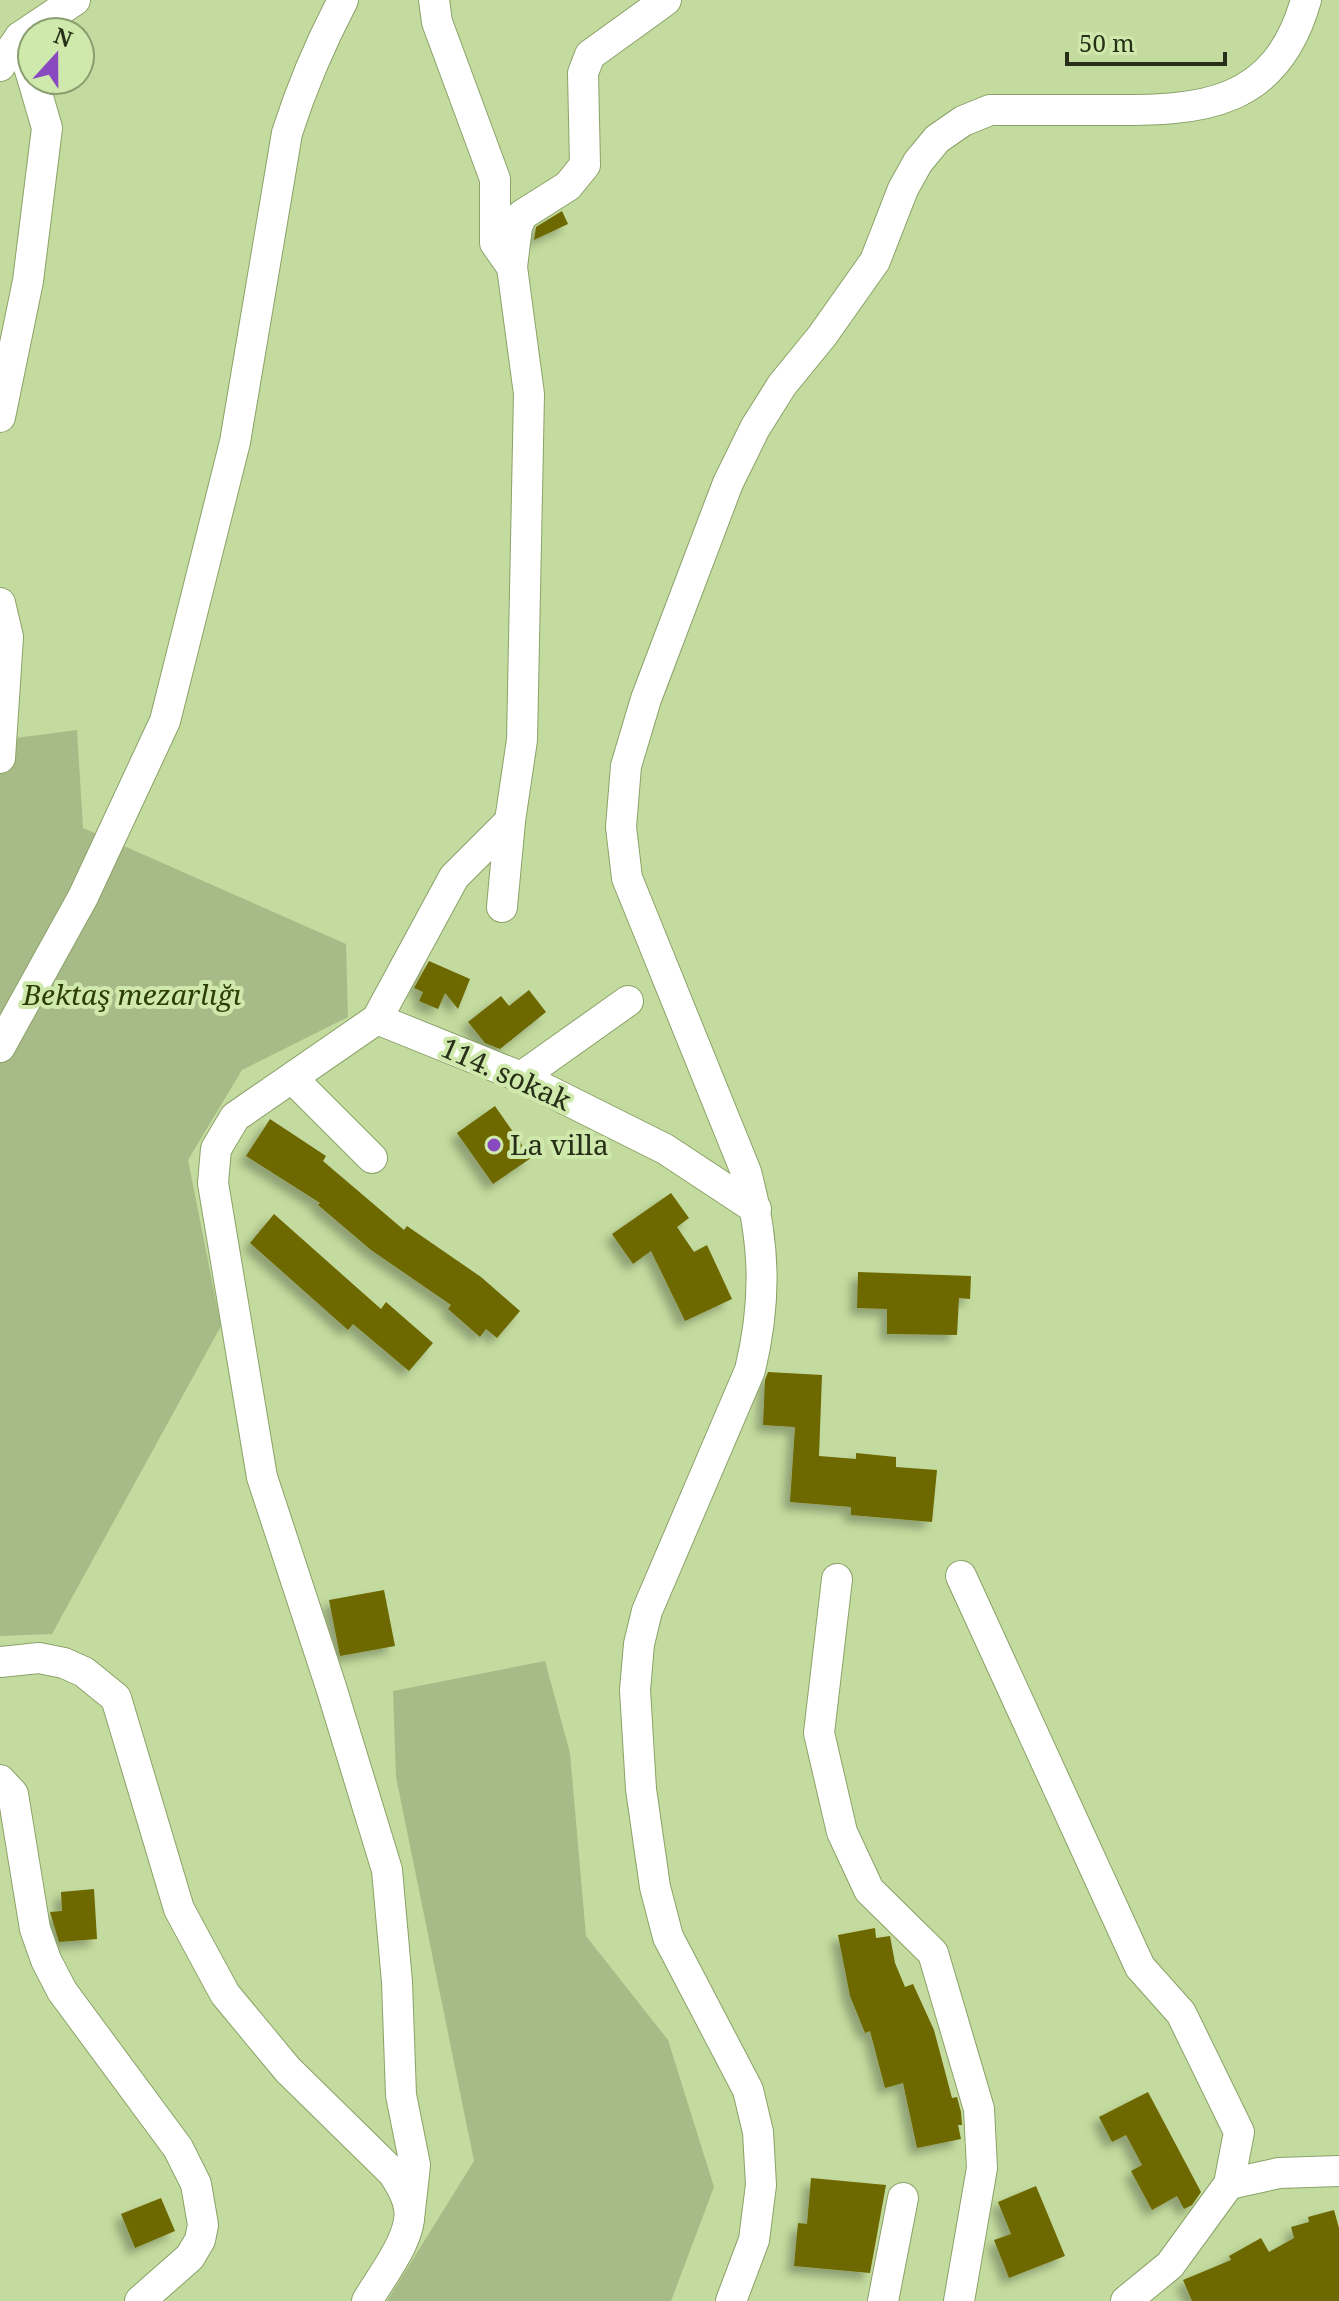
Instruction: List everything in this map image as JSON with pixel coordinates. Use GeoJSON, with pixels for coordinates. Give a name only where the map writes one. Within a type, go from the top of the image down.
{"type":"FeatureCollection","features":[{"type":"Feature","properties":{"kind":"street"},"geometry":{"type":"LineString","coordinates":[[51,16],[75,0]]}},
{"type":"Feature","properties":{"kind":"street"},"geometry":{"type":"LineString","coordinates":[[0,1047],[83,897],[165,721],[235,442],[287,133],[318,48],[343,0]]}},
{"type":"Feature","properties":{"kind":"street"},"geometry":{"type":"LineString","coordinates":[[434,0],[437,22],[495,179],[495,243],[512,267]]}},
{"type":"Feature","properties":{"kind":"street"},"geometry":{"type":"LineString","coordinates":[[502,907],[522,740],[529,394],[512,267],[517,227],[522,215],[568,186],[585,165],[583,73],[590,55],[666,0]]}},
{"type":"Feature","properties":{"kind":"street"},"geometry":{"type":"LineString","coordinates":[[731,2301],[754,2240],[761,2185],[758,2132],[748,2090],[668,1937],[646,1840],[635,1690],[639,1644],[647,1611],[750,1370],[758,1337],[763,1259],[756,1209],[746,1172],[627,878],[621,827],[626,766],[646,699],[728,483],[755,428],[782,385],[822,336],[875,261],[903,189],[918,162],[937,139],[963,121],[990,110],[1191,108],[1226,99],[1255,82],[1282,54],[1302,17],[1306,0]]}},
{"type":"Feature","properties":{"kind":"street"},"geometry":{"type":"LineString","coordinates":[[0,66],[16,43]]}},
{"type":"Feature","properties":{"kind":"street"},"geometry":{"type":"LineString","coordinates":[[0,417],[28,281],[47,128],[37,96]]}},
{"type":"Feature","properties":{"kind":"street"},"geometry":{"type":"LineString","coordinates":[[0,603],[8,637],[0,758]]}},
{"type":"Feature","properties":{"kind":"street"},"geometry":{"type":"LineString","coordinates":[[367,2301],[408,2232],[415,2165],[401,2095],[397,1982],[387,1870],[262,1477],[213,1183],[216,1149],[235,1117],[377,1019],[454,877],[510,821]]}},
{"type":"Feature","properties":{"kind":"street"},"geometry":{"type":"LineString","coordinates":[[521,1077],[628,1001]]}},
{"type":"Feature","properties":{"kind":"street","name":"114. sokak"},"geometry":{"type":"LineString","coordinates":[[377,1019],[521,1077],[665,1149],[756,1209]]}},
{"type":"Feature","properties":{"kind":"street"},"geometry":{"type":"LineString","coordinates":[[292,1078],[372,1158]]}},
{"type":"Feature","properties":{"kind":"street"},"geometry":{"type":"LineString","coordinates":[[961,1576],[1140,1967],[1181,2013],[1239,2132],[1229,2184],[1170,2265],[1126,2301]]}},
{"type":"Feature","properties":{"kind":"street"},"geometry":{"type":"LineString","coordinates":[[837,1579],[819,1733],[842,1832],[869,1890],[933,1953],[979,2109],[982,2168],[959,2301]]}},
{"type":"Feature","properties":{"kind":"street"},"geometry":{"type":"LineString","coordinates":[[0,1662],[39,1658],[64,1663],[84,1672],[116,1698],[179,1909],[206,1962],[225,1994],[288,2070],[393,2173],[410,2210]]}},
{"type":"Feature","properties":{"kind":"street"},"geometry":{"type":"LineString","coordinates":[[0,1780],[13,1794],[35,1929],[46,1960],[62,1991],[178,2148],[196,2184],[203,2225],[200,2240],[190,2257],[140,2301]]}},
{"type":"Feature","properties":{"kind":"street"},"geometry":{"type":"LineString","coordinates":[[1229,2184],[1279,2173],[1339,2171]]}},
{"type":"Feature","properties":{"kind":"street"},"geometry":{"type":"LineString","coordinates":[[883,2301],[903,2198]]}},
{"type":"Feature","properties":{"kind":"green space","name":"Bektaş mezarlığı"},"geometry":{"type":"Polygon","coordinates":[[[77,730],[83,828],[346,944],[348,1017],[242,1070],[188,1160],[221,1326],[52,1634],[0,1636],[0,740],[77,730]]]}},
{"type":"Feature","properties":{"kind":"green space"},"geometry":{"type":"Polygon","coordinates":[[[545,1661],[570,1753],[586,1936],[668,2040],[714,2187],[671,2301],[387,2301],[474,2161],[396,1777],[393,1691],[545,1661]]]}},
{"type":"Feature","properties":{"kind":"building"},"geometry":{"type":"Polygon","coordinates":[[[562,211],[568,224],[534,240],[536,227],[562,211]]]}},
{"type":"Feature","properties":{"kind":"building"},"geometry":{"type":"Polygon","coordinates":[[[429,961],[470,979],[458,1009],[445,993],[438,1009],[419,1001],[423,992],[414,988],[429,961]]]}},
{"type":"Feature","properties":{"kind":"building"},"geometry":{"type":"Polygon","coordinates":[[[529,990],[546,1012],[500,1049],[485,1043],[468,1022],[501,996],[509,1006],[529,990]]]}},
{"type":"Feature","properties":{"kind":"building","name":"La villa"},"geometry":{"type":"Polygon","coordinates":[[[495,1106],[531,1158],[493,1184],[457,1133],[495,1106]]]}},
{"type":"Feature","properties":{"kind":"building"},"geometry":{"type":"Polygon","coordinates":[[[270,1119],[326,1156],[323,1161],[404,1230],[407,1226],[481,1277],[520,1311],[497,1338],[486,1329],[480,1337],[448,1309],[451,1305],[371,1250],[318,1205],[320,1203],[246,1156],[270,1119]]]}},
{"type":"Feature","properties":{"kind":"building"},"geometry":{"type":"Polygon","coordinates":[[[671,1193],[689,1218],[677,1227],[694,1252],[707,1245],[732,1299],[685,1321],[651,1251],[633,1264],[612,1234],[671,1193]]]}},
{"type":"Feature","properties":{"kind":"building"},"geometry":{"type":"Polygon","coordinates":[[[274,1214],[381,1309],[386,1302],[433,1343],[409,1371],[353,1324],[348,1330],[250,1243],[274,1214]]]}},
{"type":"Feature","properties":{"kind":"building"},"geometry":{"type":"Polygon","coordinates":[[[858,1272],[971,1276],[970,1299],[959,1298],[957,1335],[887,1334],[887,1309],[857,1308],[858,1272]]]}},
{"type":"Feature","properties":{"kind":"building"},"geometry":{"type":"Polygon","coordinates":[[[768,1372],[822,1375],[819,1456],[856,1459],[856,1453],[896,1457],[896,1467],[937,1470],[932,1522],[851,1515],[851,1507],[790,1502],[795,1427],[763,1425],[768,1372]]]}},
{"type":"Feature","properties":{"kind":"building"},"geometry":{"type":"Polygon","coordinates":[[[384,1590],[395,1646],[340,1656],[329,1600],[384,1590]]]}},
{"type":"Feature","properties":{"kind":"building"},"geometry":{"type":"Polygon","coordinates":[[[94,1889],[97,1939],[59,1942],[50,1912],[62,1911],[61,1892],[94,1889]]]}},
{"type":"Feature","properties":{"kind":"building"},"geometry":{"type":"Polygon","coordinates":[[[875,1928],[876,1938],[890,1936],[895,1963],[905,1987],[913,1984],[934,2030],[952,2098],[957,2097],[961,2112],[962,2125],[958,2125],[961,2139],[917,2148],[903,2083],[885,2088],[870,2031],[865,2033],[850,1996],[838,1935],[875,1928]]]}},
{"type":"Feature","properties":{"kind":"building"},"geometry":{"type":"Polygon","coordinates":[[[1148,2092],[1201,2192],[1192,2205],[1184,2209],[1177,2196],[1152,2210],[1131,2171],[1142,2165],[1126,2135],[1112,2142],[1099,2117],[1148,2092]]]}},
{"type":"Feature","properties":{"kind":"building"},"geometry":{"type":"Polygon","coordinates":[[[811,2178],[886,2185],[870,2273],[794,2266],[798,2223],[807,2224],[811,2178]]]}},
{"type":"Feature","properties":{"kind":"building"},"geometry":{"type":"Polygon","coordinates":[[[1036,2186],[1065,2256],[1009,2278],[994,2240],[1011,2234],[998,2202],[1036,2186]]]}},
{"type":"Feature","properties":{"kind":"building"},"geometry":{"type":"Polygon","coordinates":[[[161,2198],[175,2231],[135,2248],[121,2214],[161,2198]]]}},
{"type":"Feature","properties":{"kind":"building"},"geometry":{"type":"Polygon","coordinates":[[[1334,2210],[1339,2228],[1339,2301],[1192,2301],[1183,2280],[1231,2260],[1229,2256],[1261,2238],[1269,2252],[1294,2238],[1291,2227],[1309,2222],[1308,2217],[1334,2210]]]}},
{"type":"Feature","properties":{"kind":"place","name":"La villa"},"geometry":{"type":"Point","coordinates":[494,1145]}}]}
